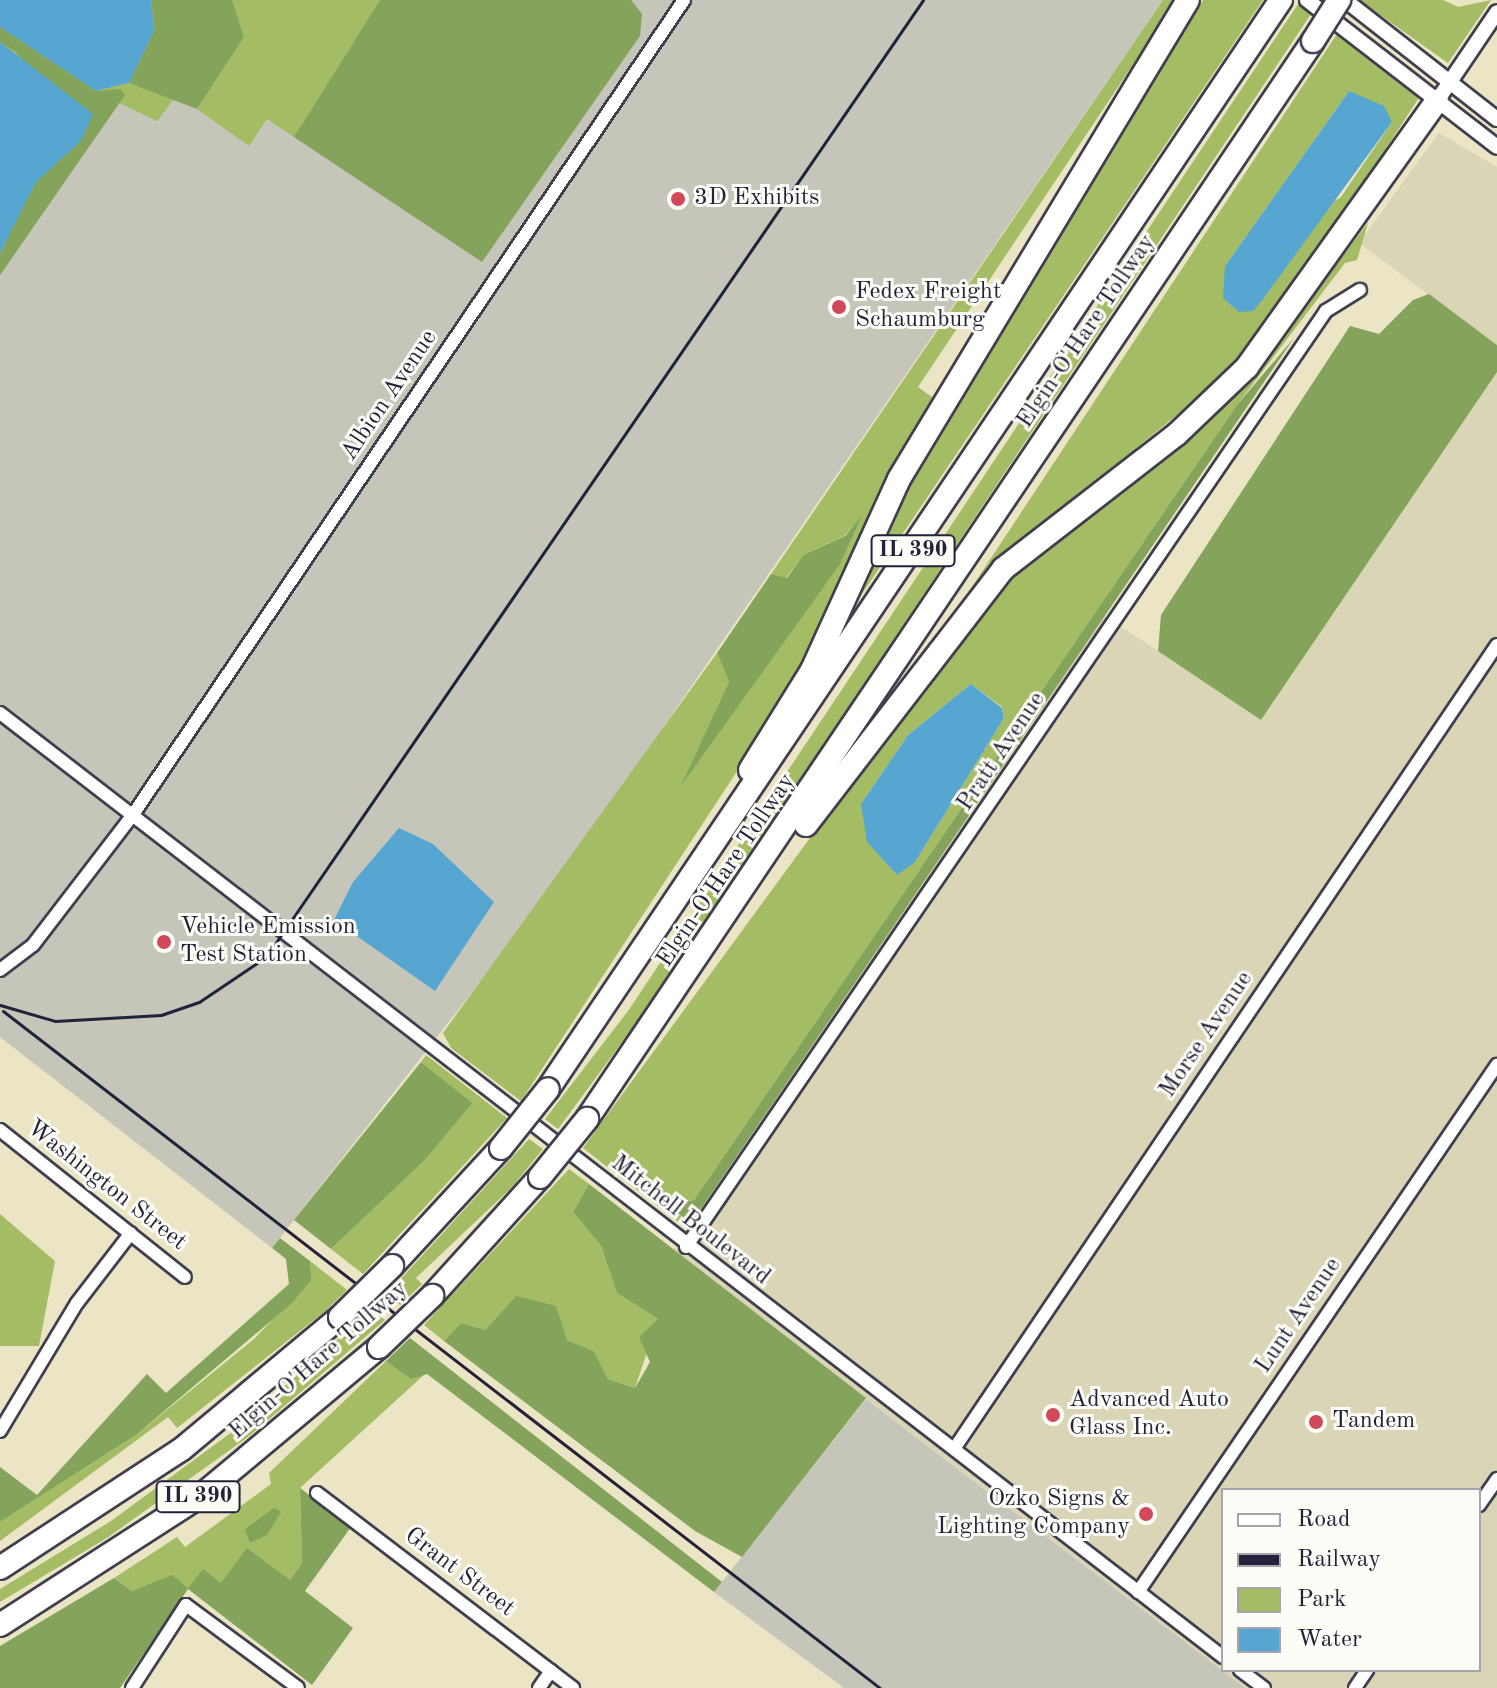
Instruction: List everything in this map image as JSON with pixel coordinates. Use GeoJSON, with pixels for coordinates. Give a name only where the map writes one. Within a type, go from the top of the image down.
{"type":"FeatureCollection","features":[{"type":"Feature","properties":{"kind":"highway"},"geometry":{"type":"LineString","coordinates":[[646,952],[812,670],[899,479],[1188,0]]}},
{"type":"Feature","properties":{"kind":"highway","name":"Elgin-O'Hare Tollway"},"geometry":{"type":"LineString","coordinates":[[0,1625],[202,1495],[379,1347],[432,1296],[540,1177],[587,1119],[712,940],[1342,0]]}},
{"type":"Feature","properties":{"kind":"highway","name":"Elgin-O'Hare Tollway"},"geometry":{"type":"LineString","coordinates":[[0,1568],[182,1449],[340,1317],[392,1266],[501,1148],[548,1089],[646,952],[1277,5]]}},
{"type":"Feature","properties":{"kind":"highway"},"geometry":{"type":"LineString","coordinates":[[712,940],[1003,569],[1177,434],[1247,367],[1437,101]]}},
{"type":"Feature","properties":{"kind":"street","name":"Albion Avenue"},"geometry":{"type":"LineString","coordinates":[[132,816],[684,0]]}},
{"type":"Feature","properties":{"kind":"street"},"geometry":{"type":"LineString","coordinates":[[1307,0],[1497,147]]}},
{"type":"Feature","properties":{"kind":"street"},"geometry":{"type":"LineString","coordinates":[[1342,0],[1497,119]]}},
{"type":"Feature","properties":{"kind":"street"},"geometry":{"type":"LineString","coordinates":[[1437,101],[1497,12]]}},
{"type":"Feature","properties":{"kind":"street","name":"Pratt Avenue"},"geometry":{"type":"LineString","coordinates":[[686,1247],[1326,311],[1360,290]]}},
{"type":"Feature","properties":{"kind":"street","name":"Morse Avenue"},"geometry":{"type":"LineString","coordinates":[[954,1449],[1497,645]]}},
{"type":"Feature","properties":{"kind":"street","name":"Mitchell Boulevard"},"geometry":{"type":"LineString","coordinates":[[0,713],[686,1247],[1221,1655]]}},
{"type":"Feature","properties":{"kind":"street"},"geometry":{"type":"LineString","coordinates":[[0,970],[33,945],[132,816]]}},
{"type":"Feature","properties":{"kind":"street","name":"Lunt Avenue"},"geometry":{"type":"LineString","coordinates":[[1138,1592],[1497,1065]]}},
{"type":"Feature","properties":{"kind":"street","name":"Washington Street"},"geometry":{"type":"LineString","coordinates":[[0,1130],[185,1277]]}},
{"type":"Feature","properties":{"kind":"street"},"geometry":{"type":"LineString","coordinates":[[0,1431],[77,1303],[131,1233]]}},
{"type":"Feature","properties":{"kind":"street"},"geometry":{"type":"LineString","coordinates":[[1481,1502],[1497,1479]]}},
{"type":"Feature","properties":{"kind":"street","name":"Grant Street"},"geometry":{"type":"LineString","coordinates":[[317,1493],[573,1688]]}},
{"type":"Feature","properties":{"kind":"street"},"geometry":{"type":"LineString","coordinates":[[132,1688],[186,1605],[298,1688]]}},
{"type":"Feature","properties":{"kind":"street"},"geometry":{"type":"LineString","coordinates":[[539,1688],[551,1671]]}},
{"type":"Feature","properties":{"kind":"street"},"geometry":{"type":"LineString","coordinates":[[1243,1672],[1264,1688]]}},
{"type":"Feature","properties":{"kind":"shaded area"},"geometry":{"type":"Polygon","coordinates":[[[0,0],[1163,0],[548,895],[272,1248],[0,1037],[0,0]]]}},
{"type":"Feature","properties":{"kind":"shaded area"},"geometry":{"type":"Polygon","coordinates":[[[1439,133],[1497,167],[1497,345],[1359,243],[1439,133]]]}},
{"type":"Feature","properties":{"kind":"shaded area"},"geometry":{"type":"Polygon","coordinates":[[[1497,372],[1497,1688],[1245,1688],[1224,1672],[1481,1672],[1481,1488],[1221,1488],[1221,1670],[673,1251],[1103,615],[1262,719],[1497,372]]]}},
{"type":"Feature","properties":{"kind":"shaded area"},"geometry":{"type":"Polygon","coordinates":[[[866,1399],[1245,1688],[844,1688],[714,1592],[866,1399]]]}},
{"type":"Feature","properties":{"kind":"green space"},"geometry":{"type":"Polygon","coordinates":[[[151,0],[232,0],[244,37],[197,109],[129,83],[154,31],[151,0]]]}},
{"type":"Feature","properties":{"kind":"green space"},"geometry":{"type":"Polygon","coordinates":[[[232,0],[380,0],[294,137],[267,119],[249,146],[197,109],[244,37],[232,0]]]}},
{"type":"Feature","properties":{"kind":"green space"},"geometry":{"type":"Polygon","coordinates":[[[380,0],[631,0],[642,14],[640,36],[482,262],[294,137],[380,0]]]}},
{"type":"Feature","properties":{"kind":"green space"},"geometry":{"type":"Polygon","coordinates":[[[1163,0],[1176,0],[918,387],[936,400],[783,701],[521,1101],[451,1048],[443,1033],[717,653],[729,682],[686,779],[860,518],[844,536],[803,555],[786,578],[771,574],[1163,0]]]}},
{"type":"Feature","properties":{"kind":"green space"},"geometry":{"type":"Polygon","coordinates":[[[1203,0],[1263,0],[841,625],[911,476],[1203,0]]]}},
{"type":"Feature","properties":{"kind":"green space"},"geometry":{"type":"Polygon","coordinates":[[[1359,0],[1443,0],[1458,7],[1491,0],[1448,63],[1359,0]]]}},
{"type":"Feature","properties":{"kind":"green space"},"geometry":{"type":"Polygon","coordinates":[[[1298,4],[1311,14],[648,1007],[558,1129],[545,1119],[628,1011],[1298,4]]]}},
{"type":"Feature","properties":{"kind":"green space"},"geometry":{"type":"Polygon","coordinates":[[[0,27],[96,91],[129,83],[177,95],[157,121],[119,103],[0,275],[7,242],[0,27]]]}},
{"type":"Feature","properties":{"kind":"green space"},"geometry":{"type":"Polygon","coordinates":[[[0,27],[96,91],[121,89],[125,95],[0,275],[0,253],[36,182],[81,141],[16,52],[0,42],[0,27]]]}},
{"type":"Feature","properties":{"kind":"green space"},"geometry":{"type":"Polygon","coordinates":[[[1337,34],[1420,96],[1308,269],[1241,363],[1022,541],[958,608],[1337,34]],[[1349,91],[1225,266],[1341,197],[1392,122],[1349,91]]]}},
{"type":"Feature","properties":{"kind":"green space"},"geometry":{"type":"Polygon","coordinates":[[[1368,223],[1357,260],[1345,263],[1237,405],[694,1200],[673,1204],[621,1157],[670,1210],[692,1222],[678,1222],[583,1148],[968,622],[1022,562],[1245,383],[1368,223]],[[971,684],[908,735],[861,804],[915,862],[1004,718],[1002,707],[971,684]]]}},
{"type":"Feature","properties":{"kind":"green space"},"geometry":{"type":"Polygon","coordinates":[[[1429,294],[1497,345],[1497,372],[1261,720],[1158,651],[1161,615],[1350,326],[1379,334],[1413,300],[1429,294]]]}},
{"type":"Feature","properties":{"kind":"green space"},"geometry":{"type":"Polygon","coordinates":[[[1294,338],[692,1222],[671,1210],[614,1164],[620,1156],[673,1204],[694,1200],[1237,405],[1294,338]]]}},
{"type":"Feature","properties":{"kind":"green space"},"geometry":{"type":"Polygon","coordinates":[[[862,515],[840,564],[681,786],[729,682],[717,653],[771,574],[787,578],[803,555],[845,536],[862,515]]]}},
{"type":"Feature","properties":{"kind":"green space"},"geometry":{"type":"Polygon","coordinates":[[[426,1055],[507,1118],[363,1274],[331,1249],[424,1161],[473,1103],[421,1062],[426,1055]]]}},
{"type":"Feature","properties":{"kind":"green space"},"geometry":{"type":"Polygon","coordinates":[[[421,1062],[473,1103],[424,1161],[331,1249],[294,1220],[421,1062]]]}},
{"type":"Feature","properties":{"kind":"green space"},"geometry":{"type":"Polygon","coordinates":[[[529,1139],[543,1149],[512,1187],[416,1278],[422,1284],[400,1305],[387,1294],[529,1139]]]}},
{"type":"Feature","properties":{"kind":"green space"},"geometry":{"type":"Polygon","coordinates":[[[569,1169],[589,1184],[573,1212],[601,1246],[617,1293],[658,1319],[635,1388],[608,1379],[594,1351],[567,1340],[516,1296],[485,1330],[461,1323],[444,1341],[424,1325],[569,1169]]]}},
{"type":"Feature","properties":{"kind":"green space"},"geometry":{"type":"Polygon","coordinates":[[[589,1184],[866,1398],[742,1557],[695,1531],[444,1341],[461,1323],[485,1330],[516,1296],[556,1306],[567,1340],[594,1351],[608,1379],[635,1388],[650,1362],[639,1337],[658,1319],[617,1293],[601,1246],[573,1212],[589,1184]]]}},
{"type":"Feature","properties":{"kind":"green space"},"geometry":{"type":"Polygon","coordinates":[[[0,1214],[55,1261],[39,1346],[0,1346],[0,1214]]]}},
{"type":"Feature","properties":{"kind":"green space"},"geometry":{"type":"Polygon","coordinates":[[[280,1238],[310,1261],[311,1280],[291,1304],[136,1435],[0,1522],[0,1467],[37,1495],[147,1374],[166,1393],[289,1284],[286,1259],[272,1248],[280,1238]]]}},
{"type":"Feature","properties":{"kind":"green space"},"geometry":{"type":"Polygon","coordinates":[[[310,1261],[347,1290],[324,1312],[177,1428],[168,1417],[0,1541],[0,1522],[136,1435],[254,1339],[310,1280],[310,1261]]]}},
{"type":"Feature","properties":{"kind":"green space"},"geometry":{"type":"Polygon","coordinates":[[[371,1310],[385,1320],[248,1437],[107,1538],[0,1602],[0,1589],[111,1521],[232,1432],[371,1310]]]}},
{"type":"Feature","properties":{"kind":"green space"},"geometry":{"type":"Polygon","coordinates":[[[410,1338],[722,1582],[714,1592],[427,1374],[411,1379],[386,1361],[410,1338]]]}},
{"type":"Feature","properties":{"kind":"green space"},"geometry":{"type":"Polygon","coordinates":[[[386,1361],[426,1373],[300,1488],[302,1563],[290,1580],[188,1588],[172,1576],[132,1591],[114,1578],[177,1537],[185,1547],[271,1484],[269,1473],[386,1361]]]}},
{"type":"Feature","properties":{"kind":"green space"},"geometry":{"type":"Polygon","coordinates":[[[300,1488],[351,1527],[305,1591],[353,1628],[312,1685],[188,1589],[120,1688],[0,1688],[0,1646],[114,1578],[132,1591],[172,1575],[188,1588],[203,1569],[221,1583],[247,1548],[290,1580],[302,1563],[300,1488]]]}},
{"type":"Feature","properties":{"kind":"green space"},"geometry":{"type":"Polygon","coordinates":[[[274,1508],[281,1512],[267,1535],[250,1543],[245,1529],[274,1508]]]}},
{"type":"Feature","properties":{"kind":"water"},"geometry":{"type":"Polygon","coordinates":[[[0,0],[151,0],[154,31],[129,83],[96,91],[0,27],[0,0]]]}},
{"type":"Feature","properties":{"kind":"water"},"geometry":{"type":"Polygon","coordinates":[[[0,42],[93,114],[81,141],[36,182],[0,253],[0,42]]]}},
{"type":"Feature","properties":{"kind":"water"},"geometry":{"type":"Polygon","coordinates":[[[1349,91],[1384,106],[1392,122],[1263,299],[1253,311],[1239,312],[1223,298],[1225,266],[1349,91]]]}},
{"type":"Feature","properties":{"kind":"water"},"geometry":{"type":"Polygon","coordinates":[[[971,684],[1002,708],[1004,718],[915,862],[897,875],[867,842],[861,804],[908,735],[971,684]]]}},
{"type":"Feature","properties":{"kind":"water"},"geometry":{"type":"Polygon","coordinates":[[[399,828],[433,844],[494,902],[435,991],[334,920],[353,882],[399,828]]]}},
{"type":"Feature","properties":{"kind":"railway"},"geometry":{"type":"LineString","coordinates":[[0,1005],[55,1021],[161,1015],[199,1002],[266,957],[923,0]]}},
{"type":"Feature","properties":{"kind":"railway"},"geometry":{"type":"LineString","coordinates":[[3,1011],[880,1688]]}},
{"type":"Feature","properties":{"kind":"place","name":"3D Exhibits"},"geometry":{"type":"Point","coordinates":[678,199]}},
{"type":"Feature","properties":{"kind":"place","name":"Fedex Freight Schaumburg"},"geometry":{"type":"Point","coordinates":[839,307]}},
{"type":"Feature","properties":{"kind":"place","name":"Vehicle Emission Test Station"},"geometry":{"type":"Point","coordinates":[164,942]}},
{"type":"Feature","properties":{"kind":"place","name":"Advanced Auto Glass Inc."},"geometry":{"type":"Point","coordinates":[1053,1415]}},
{"type":"Feature","properties":{"kind":"place","name":"Tandem"},"geometry":{"type":"Point","coordinates":[1316,1422]}},
{"type":"Feature","properties":{"kind":"place","name":"Ozko Signs & Lighting Company"},"geometry":{"type":"Point","coordinates":[1146,1514]}}]}
